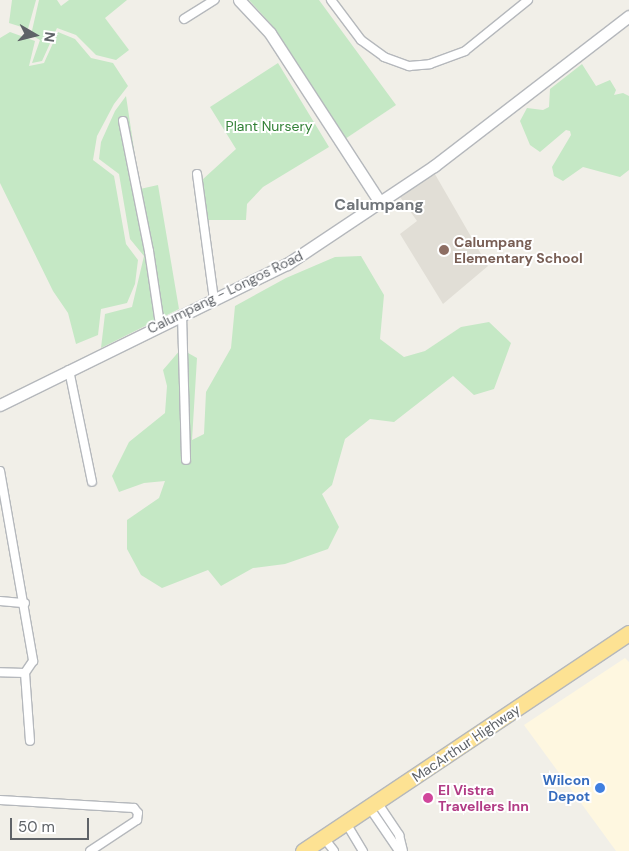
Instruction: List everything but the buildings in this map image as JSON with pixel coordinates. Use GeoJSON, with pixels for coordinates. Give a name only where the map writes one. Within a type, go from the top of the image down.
{"type":"FeatureCollection","features":[{"type":"Feature","properties":{"kind":"highway","name":"MacArthur Highway"},"geometry":{"type":"LineString","coordinates":[[303,851],[629,634]]}},
{"type":"Feature","properties":{"kind":"street"},"geometry":{"type":"LineString","coordinates":[[184,19],[214,0]]}},
{"type":"Feature","properties":{"kind":"street"},"geometry":{"type":"LineString","coordinates":[[239,0],[270,33],[381,204]]}},
{"type":"Feature","properties":{"kind":"street"},"geometry":{"type":"LineString","coordinates":[[331,0],[361,40],[384,57],[409,66],[430,64],[465,51],[528,0]]}},
{"type":"Feature","properties":{"kind":"street","name":"Calumpang - Longos Road"},"geometry":{"type":"LineString","coordinates":[[0,404],[287,264],[381,204],[629,16]]}},
{"type":"Feature","properties":{"kind":"street"},"geometry":{"type":"LineString","coordinates":[[123,121],[149,250],[160,325]]}},
{"type":"Feature","properties":{"kind":"street"},"geometry":{"type":"LineString","coordinates":[[198,174],[214,300]]}},
{"type":"Feature","properties":{"kind":"street"},"geometry":{"type":"LineString","coordinates":[[182,315],[186,460]]}},
{"type":"Feature","properties":{"kind":"street"},"geometry":{"type":"LineString","coordinates":[[69,370],[92,482]]}},
{"type":"Feature","properties":{"kind":"street"},"geometry":{"type":"LineString","coordinates":[[0,471],[25,603],[33,661],[31,668],[24,673],[0,672]]}},
{"type":"Feature","properties":{"kind":"street"},"geometry":{"type":"LineString","coordinates":[[0,600],[25,603]]}},
{"type":"Feature","properties":{"kind":"street"},"geometry":{"type":"LineString","coordinates":[[24,673],[30,741]]}},
{"type":"Feature","properties":{"kind":"street"},"geometry":{"type":"LineString","coordinates":[[0,800],[134,808],[138,813],[137,820],[90,851]]}},
{"type":"Feature","properties":{"kind":"street"},"geometry":{"type":"LineString","coordinates":[[373,805],[399,851]]}},
{"type":"Feature","properties":{"kind":"street"},"geometry":{"type":"LineString","coordinates":[[373,805],[399,835],[403,851]]}},
{"type":"Feature","properties":{"kind":"street"},"geometry":{"type":"LineString","coordinates":[[346,823],[362,848],[353,851]]}},
{"type":"Feature","properties":{"kind":"street"},"geometry":{"type":"LineString","coordinates":[[324,838],[334,851]]}},
{"type":"Feature","properties":{"kind":"shaded area","name":"Calumpang Elementary School"},"geometry":{"type":"Polygon","coordinates":[[[432,169],[488,266],[443,304],[400,234],[417,221],[398,194],[432,169]]]}},
{"type":"Feature","properties":{"kind":"shaded area","name":"Wilcon Depot"},"geometry":{"type":"Polygon","coordinates":[[[625,658],[629,662],[629,851],[616,851],[524,725],[625,658]]]}},
{"type":"Feature","properties":{"kind":"green space"},"geometry":{"type":"Polygon","coordinates":[[[12,0],[36,0],[28,29],[9,23],[12,0]]]}},
{"type":"Feature","properties":{"kind":"green space"},"geometry":{"type":"Polygon","coordinates":[[[39,0],[57,0],[61,6],[69,0],[127,0],[105,18],[129,50],[116,60],[96,55],[76,35],[57,28],[42,61],[32,63],[40,40],[31,35],[39,0]]]}},
{"type":"Feature","properties":{"kind":"green space","name":"Plant Nursery"},"geometry":{"type":"Polygon","coordinates":[[[249,0],[319,0],[396,105],[345,139],[270,23],[249,0]]]}},
{"type":"Feature","properties":{"kind":"green space"},"geometry":{"type":"Polygon","coordinates":[[[10,32],[35,41],[29,66],[44,63],[58,32],[75,39],[91,58],[113,63],[128,86],[114,104],[97,136],[93,160],[114,176],[126,244],[138,260],[135,284],[127,303],[101,309],[98,335],[76,344],[68,313],[53,291],[0,183],[0,38],[10,32]]]}},
{"type":"Feature","properties":{"kind":"green space","name":"Plant Nursery"},"geometry":{"type":"Polygon","coordinates":[[[278,63],[329,147],[263,187],[247,204],[246,220],[208,220],[202,180],[236,149],[210,107],[278,63]]]}},
{"type":"Feature","properties":{"kind":"green space"},"geometry":{"type":"Polygon","coordinates":[[[582,64],[596,86],[610,80],[616,90],[614,95],[623,93],[629,96],[629,170],[620,177],[583,167],[563,181],[554,176],[552,167],[571,135],[570,131],[566,130],[540,152],[530,145],[520,121],[527,108],[543,110],[549,107],[550,89],[582,64]]]}},
{"type":"Feature","properties":{"kind":"green space"},"geometry":{"type":"Polygon","coordinates":[[[126,96],[140,189],[158,185],[179,309],[101,348],[105,314],[132,307],[144,256],[130,239],[119,174],[99,159],[101,142],[115,111],[126,96]]]}},
{"type":"Feature","properties":{"kind":"green space"},"geometry":{"type":"Polygon","coordinates":[[[361,256],[384,295],[380,339],[404,357],[425,351],[461,327],[489,322],[511,343],[494,389],[474,395],[453,376],[394,422],[370,419],[345,439],[332,485],[322,494],[339,527],[328,549],[285,564],[253,568],[221,586],[208,570],[162,588],[141,575],[127,549],[127,520],[159,498],[165,481],[144,483],[119,492],[112,476],[129,442],[165,413],[167,386],[163,370],[181,349],[197,358],[192,440],[204,434],[206,392],[231,348],[235,306],[286,278],[335,257],[361,256]]]}},
{"type":"Feature","properties":{"kind":"place","name":"Calumpang Elementary School"},"geometry":{"type":"Point","coordinates":[444,250]}},
{"type":"Feature","properties":{"kind":"place","name":"Wilcon Depot"},"geometry":{"type":"Point","coordinates":[600,788]}},
{"type":"Feature","properties":{"kind":"place","name":"El Vistra Travellers Inn"},"geometry":{"type":"Point","coordinates":[428,798]}},
{"type":"Feature","properties":{"kind":"district","name":"Calumpang"},"geometry":{"type":"Point","coordinates":[379,205]}}]}
